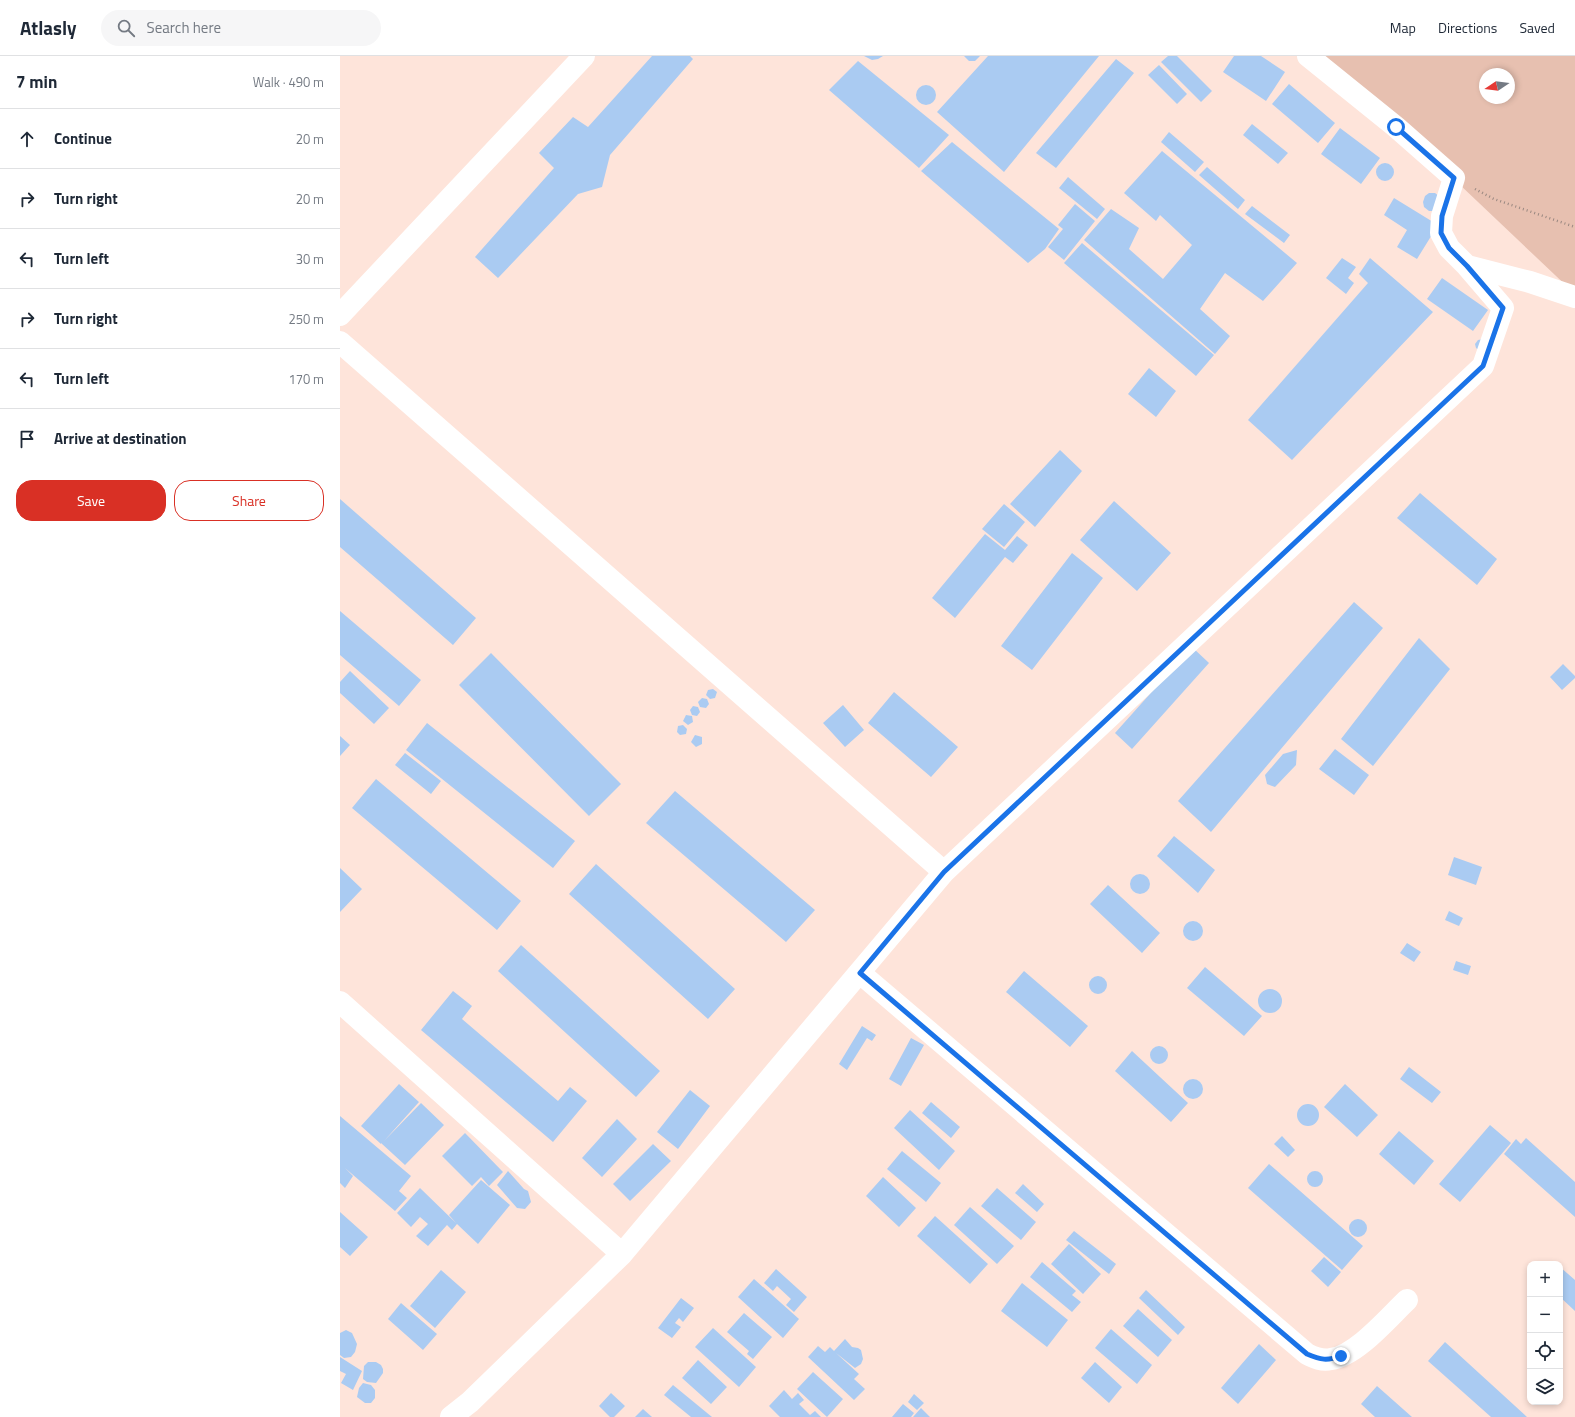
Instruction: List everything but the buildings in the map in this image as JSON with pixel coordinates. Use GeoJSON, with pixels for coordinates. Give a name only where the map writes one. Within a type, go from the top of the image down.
{"type":"FeatureCollection","features":[{"type":"Feature","properties":{"kind":"street"},"geometry":{"type":"LineString","coordinates":[[340,315],[584,56]]}},
{"type":"Feature","properties":{"kind":"street"},"geometry":{"type":"LineString","coordinates":[[451,1417],[470,1402],[622,1254],[944,872],[1483,366],[1503,308],[1467,266],[1449,248],[1441,233],[1442,216],[1454,178],[1396,127],[1308,56]]}},
{"type":"Feature","properties":{"kind":"street"},"geometry":{"type":"LineString","coordinates":[[1467,266],[1530,282],[1575,297]]}},
{"type":"Feature","properties":{"kind":"street"},"geometry":{"type":"LineString","coordinates":[[340,342],[944,872]]}},
{"type":"Feature","properties":{"kind":"street"},"geometry":{"type":"LineString","coordinates":[[860,973],[1307,1354],[1320,1360],[1331,1359],[1355,1349],[1407,1300]]}},
{"type":"Feature","properties":{"kind":"street"},"geometry":{"type":"LineString","coordinates":[[340,1002],[622,1254]]}},
{"type":"Feature","properties":{"kind":"path"},"geometry":{"type":"LineString","coordinates":[[1454,178],[1494,199],[1575,227]]}},
{"type":"Feature","properties":{"kind":"shaded area"},"geometry":{"type":"Polygon","coordinates":[[[1324,56],[1575,56],[1575,294],[1324,56]]]}},
{"type":"Feature","properties":{"kind":"route"},"geometry":{"type":"LineString","coordinates":[[1341,1356],[1320,1360],[1307,1354],[860,973],[944,872],[1483,366],[1503,308],[1467,266],[1449,248],[1441,233],[1442,216],[1454,178],[1396,127]]}}]}
